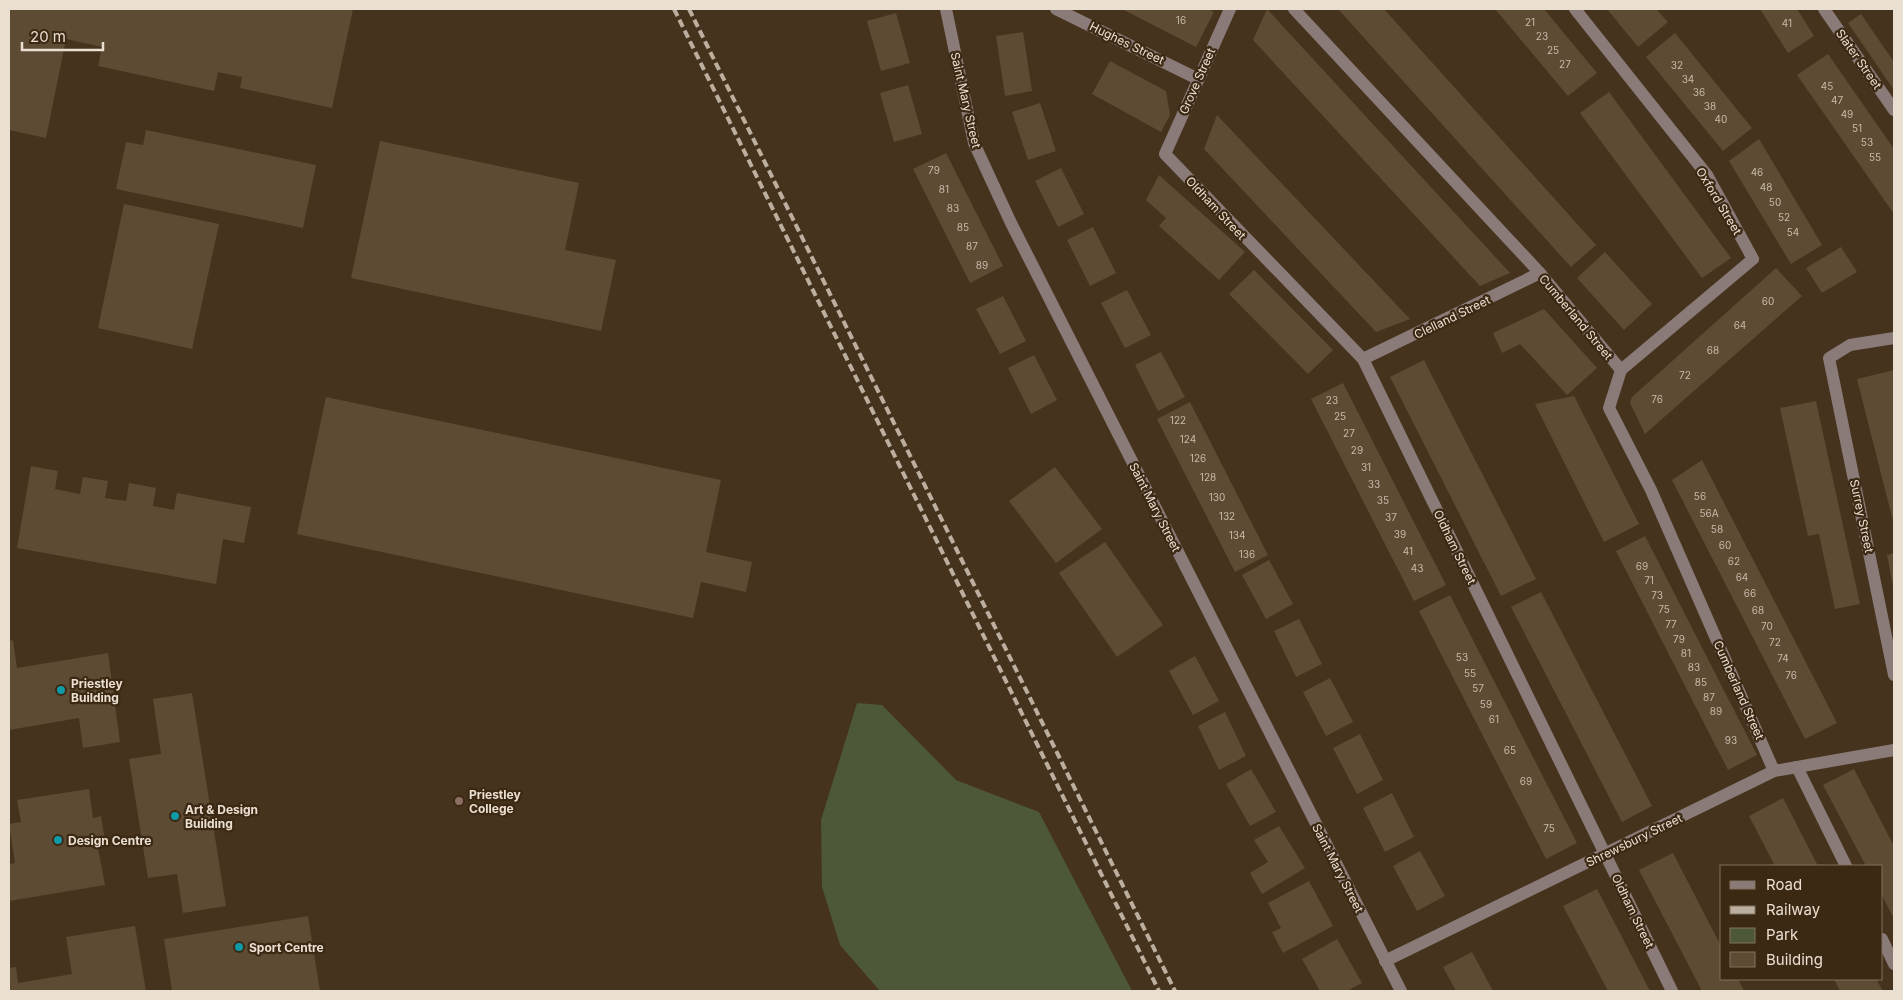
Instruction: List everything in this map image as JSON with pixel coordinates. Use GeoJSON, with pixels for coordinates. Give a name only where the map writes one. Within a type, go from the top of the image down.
{"type":"FeatureCollection","features":[{"type":"Feature","properties":{"kind":"street","name":"Saint Mary Street"},"geometry":{"type":"LineString","coordinates":[[946,9],[974,143],[1011,223],[1400,991]]}},
{"type":"Feature","properties":{"kind":"street","name":"Hughes Street"},"geometry":{"type":"LineString","coordinates":[[1056,9],[1198,79]]}},
{"type":"Feature","properties":{"kind":"street","name":"Grove Street"},"geometry":{"type":"LineString","coordinates":[[1165,154],[1230,9]]}},
{"type":"Feature","properties":{"kind":"street","name":"Cumberland Street"},"geometry":{"type":"LineString","coordinates":[[1294,9],[1540,273],[1621,370],[1610,408],[1651,490],[1774,771]]}},
{"type":"Feature","properties":{"kind":"street","name":"Oxford Street"},"geometry":{"type":"LineString","coordinates":[[1575,9],[1706,176],[1754,259],[1621,370]]}},
{"type":"Feature","properties":{"kind":"street","name":"Slater Street"},"geometry":{"type":"LineString","coordinates":[[1824,9],[1894,110]]}},
{"type":"Feature","properties":{"kind":"street","name":"Oldham Street"},"geometry":{"type":"LineString","coordinates":[[1165,154],[1363,360],[1672,991]]}},
{"type":"Feature","properties":{"kind":"street","name":"Clelland Street"},"geometry":{"type":"LineString","coordinates":[[1363,360],[1540,273]]}},
{"type":"Feature","properties":{"kind":"street","name":"Surrey Street"},"geometry":{"type":"LineString","coordinates":[[1894,338],[1850,345],[1829,358],[1894,675]]}},
{"type":"Feature","properties":{"kind":"street","name":"Shrewsbury Street"},"geometry":{"type":"LineString","coordinates":[[1385,961],[1774,771],[1894,750]]}},
{"type":"Feature","properties":{"kind":"street"},"geometry":{"type":"LineString","coordinates":[[1797,766],[1846,865]]}},
{"type":"Feature","properties":{"kind":"street"},"geometry":{"type":"LineString","coordinates":[[1883,940],[1894,964]]}},
{"type":"Feature","properties":{"kind":"green space"},"geometry":{"type":"Polygon","coordinates":[[[857,703],[882,705],[956,780],[1039,812],[1132,991],[880,991],[840,945],[822,887],[821,820],[857,703]]]}},
{"type":"Feature","properties":{"kind":"building"},"geometry":{"type":"Polygon","coordinates":[[[9,9],[353,9],[332,108],[240,88],[242,77],[218,72],[214,91],[98,66],[102,47],[66,39],[46,138],[9,130],[9,9]]]}},
{"type":"Feature","properties":{"kind":"building"},"geometry":{"type":"Polygon","coordinates":[[[1122,9],[1208,9],[1214,12],[1196,47],[1122,9]]]}},
{"type":"Feature","properties":{"kind":"building"},"geometry":{"type":"Polygon","coordinates":[[[1267,9],[1510,273],[1480,286],[1253,40],[1267,9]]]}},
{"type":"Feature","properties":{"kind":"building"},"geometry":{"type":"Polygon","coordinates":[[[1338,9],[1384,9],[1596,245],[1571,267],[1338,9]]]}},
{"type":"Feature","properties":{"kind":"building"},"geometry":{"type":"Polygon","coordinates":[[[1495,9],[1544,9],[1597,73],[1568,96],[1495,9]]]}},
{"type":"Feature","properties":{"kind":"building"},"geometry":{"type":"Polygon","coordinates":[[[1607,9],[1656,9],[1668,22],[1638,47],[1607,9]]]}},
{"type":"Feature","properties":{"kind":"building"},"geometry":{"type":"Polygon","coordinates":[[[1760,9],[1797,9],[1814,36],[1788,53],[1760,9]]]}},
{"type":"Feature","properties":{"kind":"building"},"geometry":{"type":"Polygon","coordinates":[[[896,13],[910,63],[881,71],[867,21],[896,13]]]}},
{"type":"Feature","properties":{"kind":"building"},"geometry":{"type":"Polygon","coordinates":[[[1861,14],[1894,62],[1894,90],[1848,23],[1861,14]]]}},
{"type":"Feature","properties":{"kind":"building"},"geometry":{"type":"Polygon","coordinates":[[[1023,32],[1032,91],[1005,96],[996,36],[1023,32]]]}},
{"type":"Feature","properties":{"kind":"building"},"geometry":{"type":"Polygon","coordinates":[[[1675,33],[1752,128],[1723,151],[1646,57],[1675,33]]]}},
{"type":"Feature","properties":{"kind":"building"},"geometry":{"type":"Polygon","coordinates":[[[1828,54],[1894,149],[1894,214],[1797,75],[1828,54]]]}},
{"type":"Feature","properties":{"kind":"building"},"geometry":{"type":"Polygon","coordinates":[[[1110,61],[1166,91],[1170,115],[1161,132],[1092,94],[1110,61]]]}},
{"type":"Feature","properties":{"kind":"building"},"geometry":{"type":"Polygon","coordinates":[[[908,85],[922,134],[894,142],[880,93],[908,85]]]}},
{"type":"Feature","properties":{"kind":"building"},"geometry":{"type":"Polygon","coordinates":[[[1609,92],[1731,258],[1702,278],[1580,113],[1609,92]]]}},
{"type":"Feature","properties":{"kind":"building"},"geometry":{"type":"Polygon","coordinates":[[[1040,103],[1056,151],[1028,160],[1012,112],[1040,103]]]}},
{"type":"Feature","properties":{"kind":"building"},"geometry":{"type":"Polygon","coordinates":[[[1217,115],[1410,319],[1376,332],[1204,149],[1217,115]]]}},
{"type":"Feature","properties":{"kind":"building"},"geometry":{"type":"Polygon","coordinates":[[[146,130],[316,165],[303,228],[116,189],[126,142],[143,145],[146,130]]]}},
{"type":"Feature","properties":{"kind":"building"},"geometry":{"type":"Polygon","coordinates":[[[1759,139],[1822,245],[1791,264],[1729,161],[1759,139]]]}},
{"type":"Feature","properties":{"kind":"building"},"geometry":{"type":"Polygon","coordinates":[[[380,141],[579,183],[565,250],[616,260],[601,331],[351,278],[380,141]]]}},
{"type":"Feature","properties":{"kind":"building"},"geometry":{"type":"Polygon","coordinates":[[[946,153],[1003,266],[970,283],[913,169],[946,153]]]}},
{"type":"Feature","properties":{"kind":"building"},"geometry":{"type":"Polygon","coordinates":[[[1061,168],[1084,214],[1058,227],[1035,181],[1061,168]]]}},
{"type":"Feature","properties":{"kind":"building"},"geometry":{"type":"Polygon","coordinates":[[[1159,175],[1245,252],[1219,280],[1159,226],[1166,218],[1146,200],[1159,175]]]}},
{"type":"Feature","properties":{"kind":"building"},"geometry":{"type":"Polygon","coordinates":[[[124,204],[219,224],[192,349],[98,328],[124,204]]]}},
{"type":"Feature","properties":{"kind":"building"},"geometry":{"type":"Polygon","coordinates":[[[1093,227],[1116,273],[1090,286],[1067,240],[1093,227]]]}},
{"type":"Feature","properties":{"kind":"building"},"geometry":{"type":"Polygon","coordinates":[[[1841,247],[1857,272],[1822,293],[1806,268],[1841,247]]]}},
{"type":"Feature","properties":{"kind":"building"},"geometry":{"type":"Polygon","coordinates":[[[1605,252],[1652,304],[1624,330],[1577,278],[1605,252]]]}},
{"type":"Feature","properties":{"kind":"building"},"geometry":{"type":"Polygon","coordinates":[[[1776,268],[1802,296],[1645,434],[1630,403],[1632,397],[1776,268]]]}},
{"type":"Feature","properties":{"kind":"building"},"geometry":{"type":"Polygon","coordinates":[[[1254,270],[1333,350],[1308,374],[1229,294],[1254,270]]]}},
{"type":"Feature","properties":{"kind":"building"},"geometry":{"type":"Polygon","coordinates":[[[1127,290],[1151,335],[1125,348],[1101,303],[1127,290]]]}},
{"type":"Feature","properties":{"kind":"building"},"geometry":{"type":"Polygon","coordinates":[[[1003,296],[1026,341],[1000,354],[976,309],[1003,296]]]}},
{"type":"Feature","properties":{"kind":"building"},"geometry":{"type":"Polygon","coordinates":[[[1544,309],[1597,368],[1567,395],[1520,344],[1502,353],[1493,333],[1544,309]]]}},
{"type":"Feature","properties":{"kind":"building"},"geometry":{"type":"Polygon","coordinates":[[[1161,352],[1185,397],[1158,411],[1135,365],[1161,352]]]}},
{"type":"Feature","properties":{"kind":"building"},"geometry":{"type":"Polygon","coordinates":[[[1034,355],[1057,400],[1031,414],[1008,368],[1034,355]]]}},
{"type":"Feature","properties":{"kind":"building"},"geometry":{"type":"Polygon","coordinates":[[[1424,360],[1536,579],[1501,596],[1390,377],[1424,360]]]}},
{"type":"Feature","properties":{"kind":"building"},"geometry":{"type":"Polygon","coordinates":[[[1894,370],[1894,525],[1857,379],[1894,370]]]}},
{"type":"Feature","properties":{"kind":"building"},"geometry":{"type":"Polygon","coordinates":[[[1343,383],[1446,585],[1414,601],[1311,399],[1343,383]]]}},
{"type":"Feature","properties":{"kind":"building"},"geometry":{"type":"Polygon","coordinates":[[[1574,396],[1639,524],[1604,542],[1535,404],[1574,396]]]}},
{"type":"Feature","properties":{"kind":"building"},"geometry":{"type":"Polygon","coordinates":[[[326,397],[721,480],[706,552],[752,562],[746,592],[701,582],[693,618],[297,534],[326,397]]]}},
{"type":"Feature","properties":{"kind":"building"},"geometry":{"type":"Polygon","coordinates":[[[1816,401],[1860,604],[1835,609],[1819,534],[1808,536],[1780,408],[1816,401]]]}},
{"type":"Feature","properties":{"kind":"building"},"geometry":{"type":"Polygon","coordinates":[[[1190,402],[1268,555],[1235,572],[1157,419],[1190,402]]]}},
{"type":"Feature","properties":{"kind":"building"},"geometry":{"type":"Polygon","coordinates":[[[1702,460],[1837,723],[1805,739],[1672,480],[1702,460]]]}},
{"type":"Feature","properties":{"kind":"building"},"geometry":{"type":"Polygon","coordinates":[[[31,466],[58,471],[55,489],[80,494],[83,477],[108,481],[105,498],[126,501],[129,483],[156,488],[153,506],[174,510],[177,493],[251,507],[244,543],[223,539],[216,584],[17,548],[31,466]]]}},
{"type":"Feature","properties":{"kind":"building"},"geometry":{"type":"Polygon","coordinates":[[[1055,467],[1102,529],[1056,563],[1009,501],[1055,467]]]}},
{"type":"Feature","properties":{"kind":"building"},"geometry":{"type":"Polygon","coordinates":[[[1645,536],[1757,755],[1728,770],[1616,551],[1645,536]]]}},
{"type":"Feature","properties":{"kind":"building"},"geometry":{"type":"Polygon","coordinates":[[[1105,542],[1163,625],[1117,657],[1059,573],[1105,542]]]}},
{"type":"Feature","properties":{"kind":"building"},"geometry":{"type":"Polygon","coordinates":[[[1894,553],[1894,587],[1893,587],[1887,555],[1894,553]]]}},
{"type":"Feature","properties":{"kind":"building"},"geometry":{"type":"Polygon","coordinates":[[[1269,560],[1293,604],[1266,619],[1242,575],[1269,560]]]}},
{"type":"Feature","properties":{"kind":"building"},"geometry":{"type":"Polygon","coordinates":[[[1541,592],[1652,806],[1622,822],[1511,607],[1541,592]]]}},
{"type":"Feature","properties":{"kind":"building"},"geometry":{"type":"Polygon","coordinates":[[[1450,595],[1577,843],[1546,859],[1419,611],[1450,595]]]}},
{"type":"Feature","properties":{"kind":"building"},"geometry":{"type":"Polygon","coordinates":[[[1299,619],[1322,664],[1296,677],[1274,631],[1299,619]]]}},
{"type":"Feature","properties":{"kind":"building","name":"Priestley Building"},"geometry":{"type":"Polygon","coordinates":[[[13,640],[17,668],[108,653],[120,742],[83,748],[79,718],[9,730],[9,641],[13,640]]]}},
{"type":"Feature","properties":{"kind":"building"},"geometry":{"type":"Polygon","coordinates":[[[1195,656],[1219,701],[1193,715],[1169,671],[1195,656]]]}},
{"type":"Feature","properties":{"kind":"building"},"geometry":{"type":"Polygon","coordinates":[[[1330,678],[1353,722],[1326,736],[1303,692],[1330,678]]]}},
{"type":"Feature","properties":{"kind":"building","name":"Art & Design Building"},"geometry":{"type":"Polygon","coordinates":[[[192,693],[226,906],[183,913],[177,874],[148,878],[129,759],[161,754],[153,699],[192,693]]]}},
{"type":"Feature","properties":{"kind":"building"},"geometry":{"type":"Polygon","coordinates":[[[1225,712],[1246,756],[1219,770],[1198,726],[1225,712]]]}},
{"type":"Feature","properties":{"kind":"building"},"geometry":{"type":"Polygon","coordinates":[[[1360,734],[1383,780],[1357,794],[1333,748],[1360,734]]]}},
{"type":"Feature","properties":{"kind":"building"},"geometry":{"type":"Polygon","coordinates":[[[1251,769],[1276,812],[1250,826],[1226,784],[1251,769]]]}},
{"type":"Feature","properties":{"kind":"building"},"geometry":{"type":"Polygon","coordinates":[[[1854,769],[1894,846],[1894,919],[1883,897],[1883,865],[1865,865],[1823,785],[1854,769]]]}},
{"type":"Feature","properties":{"kind":"building","name":"Design Centre"},"geometry":{"type":"Polygon","coordinates":[[[89,789],[93,818],[101,816],[106,846],[98,848],[105,885],[9,901],[9,864],[15,863],[9,824],[21,822],[17,800],[89,789]]]}},
{"type":"Feature","properties":{"kind":"building"},"geometry":{"type":"Polygon","coordinates":[[[1392,793],[1414,837],[1385,852],[1363,808],[1392,793]]]}},
{"type":"Feature","properties":{"kind":"building"},"geometry":{"type":"Polygon","coordinates":[[[1783,798],[1817,865],[1774,865],[1749,816],[1783,798]]]}},
{"type":"Feature","properties":{"kind":"building"},"geometry":{"type":"Polygon","coordinates":[[[1279,826],[1305,868],[1262,894],[1250,873],[1268,862],[1254,840],[1279,826]]]}},
{"type":"Feature","properties":{"kind":"building"},"geometry":{"type":"Polygon","coordinates":[[[1420,851],[1445,896],[1417,911],[1393,866],[1420,851]]]}},
{"type":"Feature","properties":{"kind":"building"},"geometry":{"type":"Polygon","coordinates":[[[1673,853],[1720,944],[1720,980],[1738,980],[1744,991],[1702,991],[1639,870],[1673,853]]]}},
{"type":"Feature","properties":{"kind":"building"},"geometry":{"type":"Polygon","coordinates":[[[1309,881],[1333,926],[1283,953],[1272,932],[1281,928],[1268,903],[1309,881]]]}},
{"type":"Feature","properties":{"kind":"building"},"geometry":{"type":"Polygon","coordinates":[[[1597,889],[1650,991],[1608,991],[1563,906],[1597,889]]]}},
{"type":"Feature","properties":{"kind":"building","name":"Sport Centre"},"geometry":{"type":"Polygon","coordinates":[[[308,916],[320,991],[172,991],[164,939],[308,916]]]}},
{"type":"Feature","properties":{"kind":"building"},"geometry":{"type":"Polygon","coordinates":[[[135,926],[146,991],[9,991],[9,968],[16,967],[18,983],[72,974],[66,937],[135,926]]]}},
{"type":"Feature","properties":{"kind":"building"},"geometry":{"type":"Polygon","coordinates":[[[1337,939],[1362,983],[1347,991],[1320,991],[1302,959],[1337,939]]]}},
{"type":"Feature","properties":{"kind":"building"},"geometry":{"type":"Polygon","coordinates":[[[1472,952],[1493,991],[1456,991],[1443,967],[1472,952]]]}},
{"type":"Feature","properties":{"kind":"building"},"geometry":{"type":"Polygon","coordinates":[[[1834,980],[1877,980],[1883,991],[1840,991],[1834,980]]]}},
{"type":"Feature","properties":{"kind":"railway"},"geometry":{"type":"LineString","coordinates":[[674,9],[1159,991]]}},
{"type":"Feature","properties":{"kind":"railway"},"geometry":{"type":"LineString","coordinates":[[689,9],[1175,991]]}},
{"type":"Feature","properties":{"kind":"place","name":"Priestley Building"},"geometry":{"type":"Point","coordinates":[61,690]}},
{"type":"Feature","properties":{"kind":"place","name":"Priestley College"},"geometry":{"type":"Point","coordinates":[459,801]}},
{"type":"Feature","properties":{"kind":"place","name":"Art & Design Building"},"geometry":{"type":"Point","coordinates":[175,816]}},
{"type":"Feature","properties":{"kind":"place","name":"Design Centre"},"geometry":{"type":"Point","coordinates":[58,840]}},
{"type":"Feature","properties":{"kind":"place","name":"Sport Centre"},"geometry":{"type":"Point","coordinates":[239,947]}}]}
